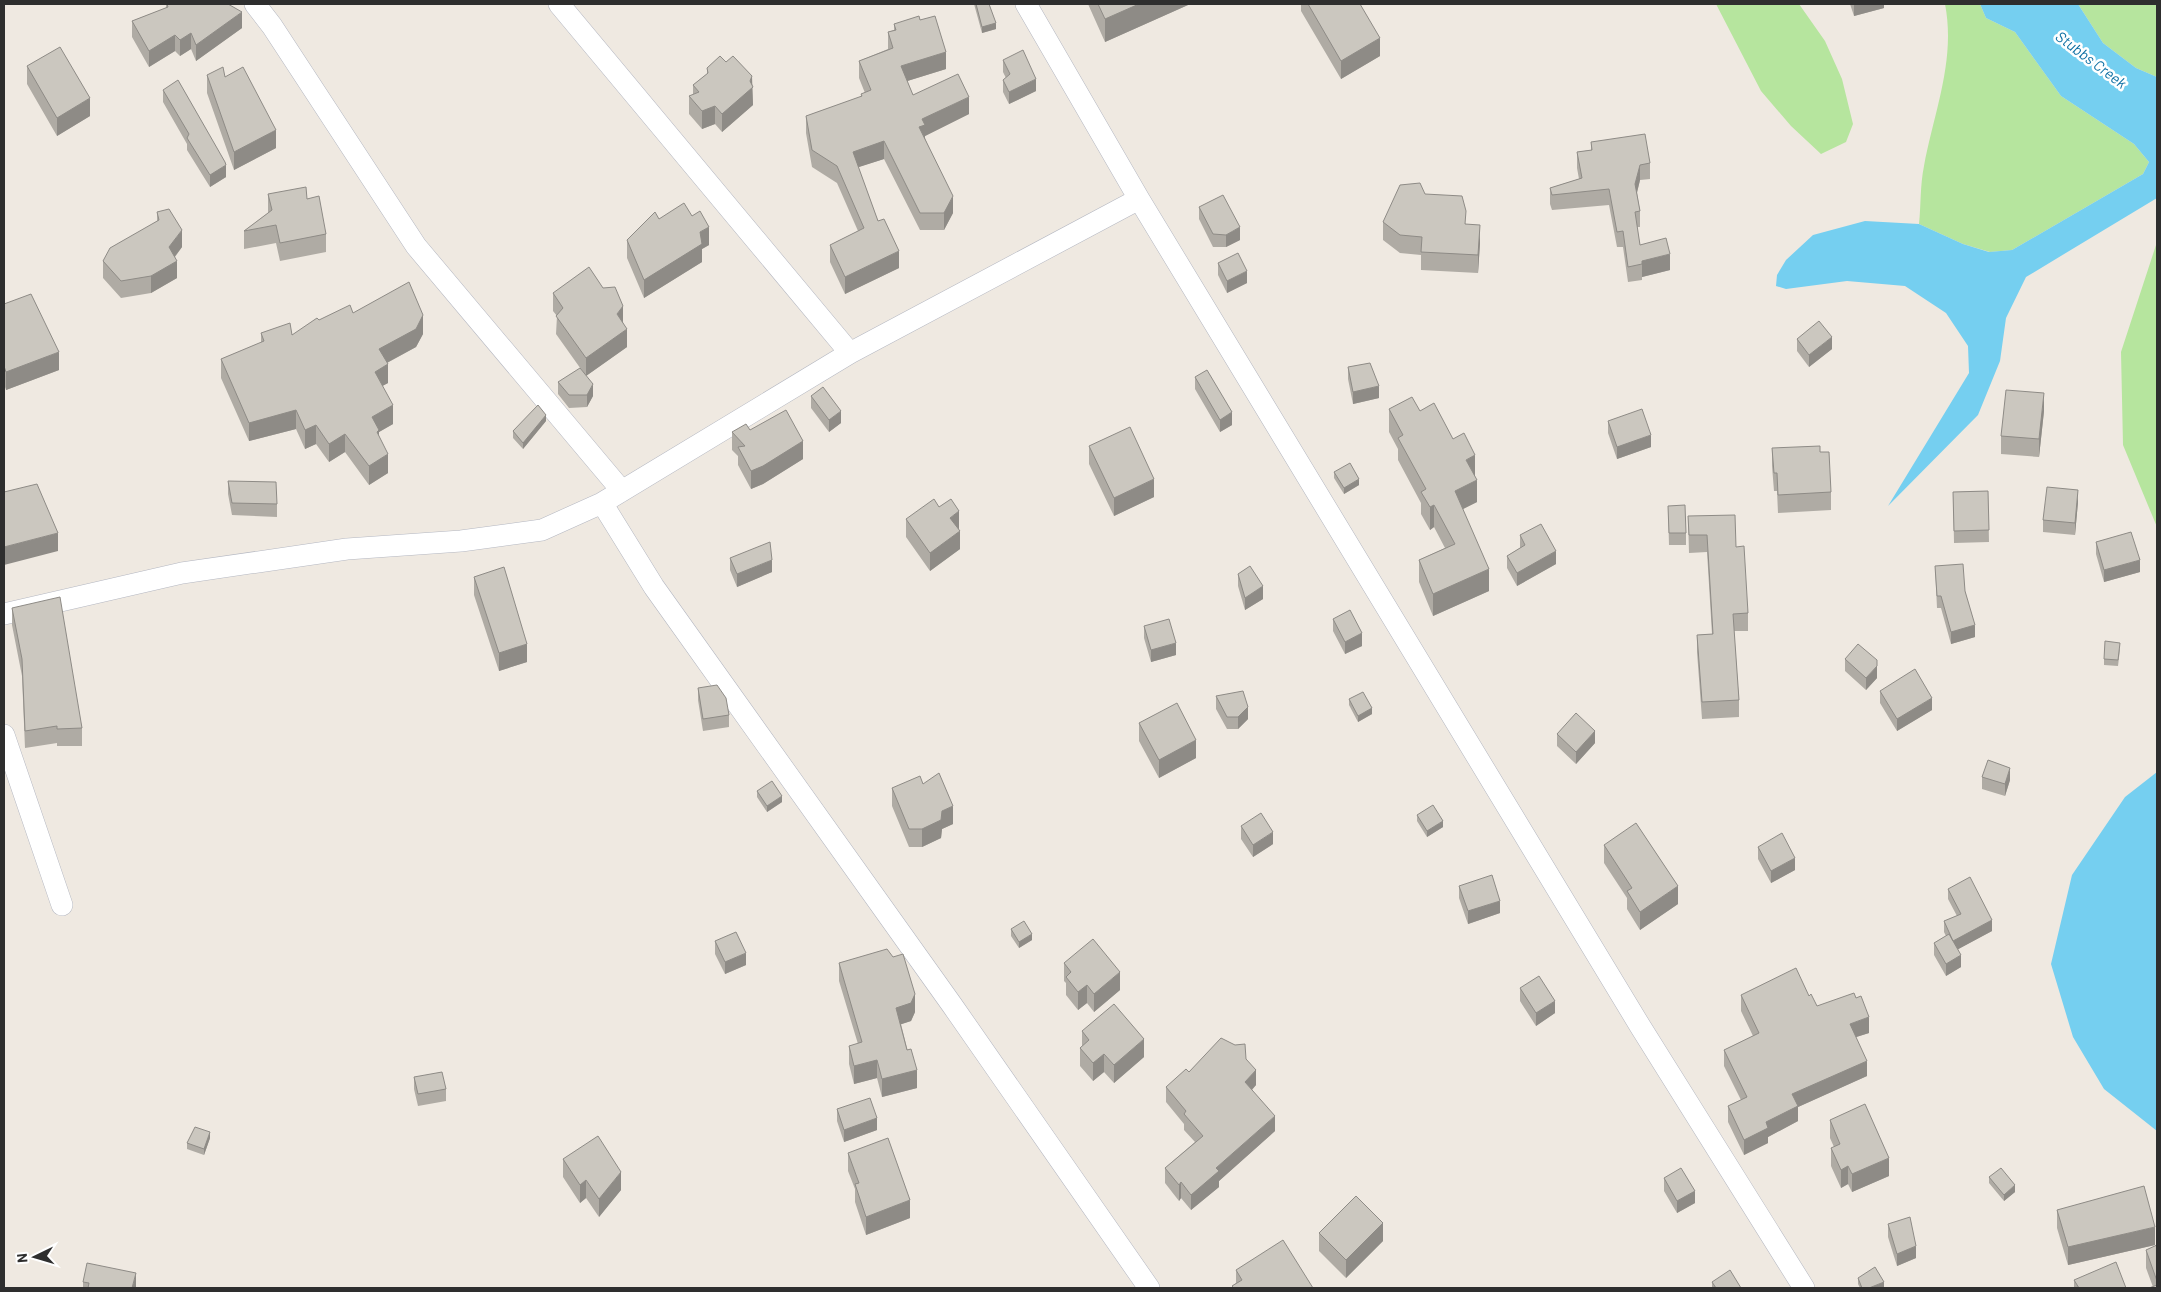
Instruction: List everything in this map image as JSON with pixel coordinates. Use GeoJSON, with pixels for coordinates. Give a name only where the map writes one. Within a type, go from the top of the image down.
{"type":"FeatureCollection","features":[{"type":"Feature","properties":{"kind":"street"},"geometry":{"type":"LineString","coordinates":[[254,4],[272,26],[416,246],[622,491]]}},
{"type":"Feature","properties":{"kind":"street"},"geometry":{"type":"LineString","coordinates":[[558,4],[850,353]]}},
{"type":"Feature","properties":{"kind":"street"},"geometry":{"type":"LineString","coordinates":[[1026,4],[1138,199],[1640,1026],[1804,1288]]}},
{"type":"Feature","properties":{"kind":"street"},"geometry":{"type":"LineString","coordinates":[[4,614],[182,573],[348,549],[461,541],[542,530],[602,503],[850,353],[1138,199]]}},
{"type":"Feature","properties":{"kind":"street"},"geometry":{"type":"LineString","coordinates":[[602,503],[654,587],[952,1005],[1149,1288]]}},
{"type":"Feature","properties":{"kind":"street"},"geometry":{"type":"LineString","coordinates":[[4,735],[62,905]]}},
{"type":"Feature","properties":{"kind":"green space"},"geometry":{"type":"Polygon","coordinates":[[[1716,4],[1799,4],[1825,41],[1842,79],[1853,124],[1846,142],[1821,154],[1791,126],[1761,91],[1716,4]]]}},
{"type":"Feature","properties":{"kind":"green space"},"geometry":{"type":"Polygon","coordinates":[[[1945,4],[1980,4],[1986,18],[2015,32],[2061,96],[2134,144],[2149,162],[2143,174],[2012,250],[1990,252],[1963,244],[1919,224],[1923,173],[1946,66],[1948,25],[1945,4]]]}},
{"type":"Feature","properties":{"kind":"green space"},"geometry":{"type":"Polygon","coordinates":[[[2078,4],[2157,4],[2157,77],[2136,68],[2103,43],[2078,4]]]}},
{"type":"Feature","properties":{"kind":"green space"},"geometry":{"type":"Polygon","coordinates":[[[2157,242],[2157,527],[2123,445],[2121,352],[2157,242]]]}},
{"type":"Feature","properties":{"kind":"water","name":"Stubbs Creek"},"geometry":{"type":"Polygon","coordinates":[[[1980,4],[2078,4],[2103,43],[2136,68],[2157,77],[2157,198],[2026,277],[2006,318],[2000,361],[1978,415],[1888,506],[1969,373],[1968,346],[1946,313],[1905,286],[1847,281],[1786,289],[1776,286],[1777,275],[1786,260],[1813,235],[1865,221],[1919,224],[1963,244],[1989,252],[2012,250],[2143,174],[2149,162],[2134,144],[2061,96],[2015,32],[1986,18],[1980,4]]]}},
{"type":"Feature","properties":{"kind":"water"},"geometry":{"type":"Polygon","coordinates":[[[2157,772],[2157,1131],[2104,1089],[2073,1037],[2051,964],[2072,875],[2125,797],[2157,772]]]}},
{"type":"Feature","properties":{"kind":"building"},"geometry":{"type":"Polygon","coordinates":[[[167,4],[228,4],[242,12],[196,45],[191,33],[180,40],[175,35],[149,51],[132,21],[168,7],[167,4]]]}},
{"type":"Feature","properties":{"kind":"building"},"geometry":{"type":"Polygon","coordinates":[[[976,4],[989,4],[996,23],[982,27],[976,4]]]}},
{"type":"Feature","properties":{"kind":"building"},"geometry":{"type":"Polygon","coordinates":[[[1098,4],[1139,4],[1105,19],[1098,4]]]}},
{"type":"Feature","properties":{"kind":"building"},"geometry":{"type":"Polygon","coordinates":[[[1308,4],[1360,4],[1380,38],[1341,61],[1308,4]]]}},
{"type":"Feature","properties":{"kind":"building"},"geometry":{"type":"Polygon","coordinates":[[[919,16],[920,20],[935,16],[946,52],[901,66],[913,95],[958,74],[969,97],[922,119],[925,125],[919,127],[953,196],[944,213],[920,213],[884,141],[853,152],[878,221],[884,219],[899,251],[845,277],[830,245],[864,228],[837,166],[812,150],[806,116],[862,96],[861,94],[871,90],[859,61],[893,48],[888,32],[896,30],[894,24],[919,16]]]}},
{"type":"Feature","properties":{"kind":"building"},"geometry":{"type":"Polygon","coordinates":[[[60,47],[90,98],[57,118],[27,66],[60,47]]]}},
{"type":"Feature","properties":{"kind":"building"},"geometry":{"type":"Polygon","coordinates":[[[1023,50],[1036,79],[1009,92],[1003,80],[1010,74],[1003,60],[1023,50]]]}},
{"type":"Feature","properties":{"kind":"building"},"geometry":{"type":"Polygon","coordinates":[[[720,56],[726,62],[733,56],[752,76],[750,81],[753,87],[722,114],[715,106],[702,111],[689,96],[699,92],[693,85],[708,73],[707,68],[720,56]]]}},
{"type":"Feature","properties":{"kind":"building"},"geometry":{"type":"Polygon","coordinates":[[[223,67],[225,77],[243,67],[276,130],[234,152],[207,75],[223,67]]]}},
{"type":"Feature","properties":{"kind":"building"},"geometry":{"type":"Polygon","coordinates":[[[178,80],[225,162],[226,165],[210,175],[187,138],[189,134],[163,90],[178,80]]]}},
{"type":"Feature","properties":{"kind":"building"},"geometry":{"type":"Polygon","coordinates":[[[1645,134],[1650,163],[1640,165],[1635,184],[1640,211],[1635,212],[1640,245],[1666,238],[1670,254],[1642,261],[1642,264],[1628,267],[1623,231],[1617,232],[1609,189],[1552,195],[1550,188],[1582,178],[1577,152],[1592,150],[1591,142],[1645,134]]]}},
{"type":"Feature","properties":{"kind":"building"},"geometry":{"type":"Polygon","coordinates":[[[1420,183],[1425,194],[1462,196],[1466,211],[1465,224],[1480,225],[1478,255],[1421,252],[1422,237],[1400,235],[1383,222],[1400,185],[1420,183]]]}},
{"type":"Feature","properties":{"kind":"building"},"geometry":{"type":"Polygon","coordinates":[[[306,187],[307,199],[319,196],[326,234],[280,243],[276,225],[244,231],[272,210],[268,194],[306,187]]]}},
{"type":"Feature","properties":{"kind":"building"},"geometry":{"type":"Polygon","coordinates":[[[1223,195],[1240,227],[1226,235],[1213,234],[1199,207],[1223,195]]]}},
{"type":"Feature","properties":{"kind":"building"},"geometry":{"type":"Polygon","coordinates":[[[684,203],[692,216],[700,211],[709,227],[700,232],[702,244],[644,280],[627,240],[655,212],[659,219],[684,203]]]}},
{"type":"Feature","properties":{"kind":"building"},"geometry":{"type":"Polygon","coordinates":[[[169,209],[182,230],[169,247],[177,261],[151,276],[121,281],[103,261],[110,248],[159,220],[157,212],[169,209]]]}},
{"type":"Feature","properties":{"kind":"building"},"geometry":{"type":"Polygon","coordinates":[[[1238,253],[1247,271],[1227,281],[1218,263],[1238,253]]]}},
{"type":"Feature","properties":{"kind":"building"},"geometry":{"type":"Polygon","coordinates":[[[589,267],[603,288],[615,287],[623,306],[617,314],[627,329],[586,358],[556,316],[563,308],[553,293],[589,267]]]}},
{"type":"Feature","properties":{"kind":"building"},"geometry":{"type":"Polygon","coordinates":[[[409,282],[423,315],[416,329],[379,349],[388,364],[375,372],[393,405],[372,417],[388,454],[369,466],[345,434],[329,444],[316,425],[305,430],[296,410],[249,423],[221,359],[264,341],[261,333],[290,323],[292,335],[317,318],[319,320],[350,305],[353,313],[409,282]]]}},
{"type":"Feature","properties":{"kind":"building"},"geometry":{"type":"Polygon","coordinates":[[[31,294],[59,352],[6,372],[4,366],[4,304],[31,294]]]}},
{"type":"Feature","properties":{"kind":"building"},"geometry":{"type":"Polygon","coordinates":[[[1819,321],[1832,337],[1809,355],[1797,339],[1819,321]]]}},
{"type":"Feature","properties":{"kind":"building"},"geometry":{"type":"Polygon","coordinates":[[[1370,363],[1379,386],[1353,392],[1348,367],[1370,363]]]}},
{"type":"Feature","properties":{"kind":"building"},"geometry":{"type":"Polygon","coordinates":[[[580,368],[593,384],[587,395],[569,395],[558,382],[580,368]]]}},
{"type":"Feature","properties":{"kind":"building"},"geometry":{"type":"Polygon","coordinates":[[[1207,370],[1232,412],[1220,420],[1195,377],[1207,370]]]}},
{"type":"Feature","properties":{"kind":"building"},"geometry":{"type":"Polygon","coordinates":[[[823,387],[841,411],[829,420],[811,396],[823,387]]]}},
{"type":"Feature","properties":{"kind":"building"},"geometry":{"type":"Polygon","coordinates":[[[2006,390],[2044,393],[2039,439],[2001,436],[2006,390]]]}},
{"type":"Feature","properties":{"kind":"building"},"geometry":{"type":"Polygon","coordinates":[[[1412,397],[1420,411],[1434,403],[1453,439],[1464,433],[1475,455],[1466,460],[1477,480],[1455,491],[1489,569],[1433,594],[1419,560],[1455,544],[1434,505],[1430,507],[1421,492],[1426,489],[1398,438],[1403,435],[1389,409],[1412,397]]]}},
{"type":"Feature","properties":{"kind":"building"},"geometry":{"type":"Polygon","coordinates":[[[538,405],[546,415],[523,443],[513,431],[538,405]]]}},
{"type":"Feature","properties":{"kind":"building"},"geometry":{"type":"Polygon","coordinates":[[[1642,409],[1651,435],[1617,447],[1608,421],[1642,409]]]}},
{"type":"Feature","properties":{"kind":"building"},"geometry":{"type":"Polygon","coordinates":[[[786,410],[803,441],[763,466],[751,471],[738,447],[745,446],[732,432],[746,424],[750,430],[786,410]]]}},
{"type":"Feature","properties":{"kind":"building"},"geometry":{"type":"Polygon","coordinates":[[[1130,427],[1154,479],[1114,498],[1089,446],[1130,427]]]}},
{"type":"Feature","properties":{"kind":"building"},"geometry":{"type":"Polygon","coordinates":[[[1820,446],[1820,452],[1829,452],[1831,492],[1778,495],[1777,473],[1774,473],[1772,448],[1820,446]]]}},
{"type":"Feature","properties":{"kind":"building"},"geometry":{"type":"Polygon","coordinates":[[[1350,463],[1359,479],[1344,488],[1334,472],[1350,463]]]}},
{"type":"Feature","properties":{"kind":"building"},"geometry":{"type":"Polygon","coordinates":[[[228,481],[276,482],[277,504],[232,503],[228,481]]]}},
{"type":"Feature","properties":{"kind":"building"},"geometry":{"type":"Polygon","coordinates":[[[37,484],[58,533],[4,547],[4,492],[37,484]]]}},
{"type":"Feature","properties":{"kind":"building"},"geometry":{"type":"Polygon","coordinates":[[[2047,487],[2078,490],[2075,523],[2043,520],[2047,487]]]}},
{"type":"Feature","properties":{"kind":"building"},"geometry":{"type":"Polygon","coordinates":[[[1988,491],[1989,530],[1954,531],[1953,492],[1988,491]]]}},
{"type":"Feature","properties":{"kind":"building"},"geometry":{"type":"Polygon","coordinates":[[[934,499],[939,507],[951,499],[959,511],[950,518],[960,531],[930,553],[906,519],[934,499]]]}},
{"type":"Feature","properties":{"kind":"building"},"geometry":{"type":"Polygon","coordinates":[[[1685,505],[1686,533],[1669,533],[1668,506],[1685,505]]]}},
{"type":"Feature","properties":{"kind":"building"},"geometry":{"type":"Polygon","coordinates":[[[1735,515],[1736,547],[1744,546],[1748,613],[1733,614],[1739,700],[1702,702],[1697,635],[1713,634],[1707,535],[1689,535],[1688,516],[1735,515]]]}},
{"type":"Feature","properties":{"kind":"building"},"geometry":{"type":"Polygon","coordinates":[[[1541,524],[1556,551],[1517,573],[1507,556],[1525,545],[1520,535],[1541,524]]]}},
{"type":"Feature","properties":{"kind":"building"},"geometry":{"type":"Polygon","coordinates":[[[2131,532],[2140,560],[2104,570],[2096,542],[2131,532]]]}},
{"type":"Feature","properties":{"kind":"building"},"geometry":{"type":"Polygon","coordinates":[[[770,542],[772,560],[737,574],[730,558],[770,542]]]}},
{"type":"Feature","properties":{"kind":"building"},"geometry":{"type":"Polygon","coordinates":[[[1963,564],[1965,591],[1975,625],[1951,632],[1941,596],[1937,596],[1935,566],[1963,564]]]}},
{"type":"Feature","properties":{"kind":"building"},"geometry":{"type":"Polygon","coordinates":[[[1250,566],[1263,586],[1245,598],[1238,574],[1250,566]]]}},
{"type":"Feature","properties":{"kind":"building"},"geometry":{"type":"Polygon","coordinates":[[[504,567],[527,644],[499,653],[474,577],[504,567]]]}},
{"type":"Feature","properties":{"kind":"building"},"geometry":{"type":"Polygon","coordinates":[[[60,597],[82,728],[57,729],[57,726],[25,731],[22,659],[12,608],[60,597]]]}},
{"type":"Feature","properties":{"kind":"building"},"geometry":{"type":"Polygon","coordinates":[[[1350,610],[1362,633],[1345,642],[1333,619],[1350,610]]]}},
{"type":"Feature","properties":{"kind":"building"},"geometry":{"type":"Polygon","coordinates":[[[1169,619],[1176,643],[1151,650],[1144,626],[1169,619]]]}},
{"type":"Feature","properties":{"kind":"building"},"geometry":{"type":"Polygon","coordinates":[[[2105,641],[2120,643],[2118,660],[2104,659],[2105,641]]]}},
{"type":"Feature","properties":{"kind":"building"},"geometry":{"type":"Polygon","coordinates":[[[1858,644],[1877,660],[1877,666],[1866,678],[1845,659],[1858,644]]]}},
{"type":"Feature","properties":{"kind":"building"},"geometry":{"type":"Polygon","coordinates":[[[1915,669],[1932,698],[1897,719],[1880,691],[1915,669]]]}},
{"type":"Feature","properties":{"kind":"building"},"geometry":{"type":"Polygon","coordinates":[[[717,685],[726,698],[729,715],[703,719],[698,688],[717,685]]]}},
{"type":"Feature","properties":{"kind":"building"},"geometry":{"type":"Polygon","coordinates":[[[1243,691],[1248,707],[1238,717],[1227,717],[1216,696],[1243,691]]]}},
{"type":"Feature","properties":{"kind":"building"},"geometry":{"type":"Polygon","coordinates":[[[1363,692],[1372,708],[1358,716],[1349,699],[1363,692]]]}},
{"type":"Feature","properties":{"kind":"building"},"geometry":{"type":"Polygon","coordinates":[[[1177,703],[1196,740],[1159,760],[1139,723],[1177,703]]]}},
{"type":"Feature","properties":{"kind":"building"},"geometry":{"type":"Polygon","coordinates":[[[1576,713],[1595,731],[1576,752],[1557,734],[1576,713]]]}},
{"type":"Feature","properties":{"kind":"building"},"geometry":{"type":"Polygon","coordinates":[[[1988,760],[2010,768],[2005,784],[1982,777],[1988,760]]]}},
{"type":"Feature","properties":{"kind":"building"},"geometry":{"type":"Polygon","coordinates":[[[939,773],[953,806],[942,811],[941,820],[922,829],[909,829],[892,788],[920,776],[923,784],[939,773]]]}},
{"type":"Feature","properties":{"kind":"building"},"geometry":{"type":"Polygon","coordinates":[[[772,781],[782,796],[767,806],[757,791],[772,781]]]}},
{"type":"Feature","properties":{"kind":"building"},"geometry":{"type":"Polygon","coordinates":[[[1433,805],[1443,821],[1427,831],[1417,815],[1433,805]]]}},
{"type":"Feature","properties":{"kind":"building"},"geometry":{"type":"Polygon","coordinates":[[[1261,813],[1273,832],[1253,845],[1241,826],[1261,813]]]}},
{"type":"Feature","properties":{"kind":"building"},"geometry":{"type":"Polygon","coordinates":[[[1636,823],[1678,886],[1640,912],[1627,891],[1632,888],[1604,845],[1636,823]]]}},
{"type":"Feature","properties":{"kind":"building"},"geometry":{"type":"Polygon","coordinates":[[[1782,833],[1795,858],[1771,871],[1758,847],[1782,833]]]}},
{"type":"Feature","properties":{"kind":"building"},"geometry":{"type":"Polygon","coordinates":[[[1492,875],[1500,901],[1468,911],[1459,886],[1492,875]]]}},
{"type":"Feature","properties":{"kind":"building"},"geometry":{"type":"Polygon","coordinates":[[[1970,877],[1992,920],[1953,941],[1944,921],[1961,914],[1948,889],[1970,877]]]}},
{"type":"Feature","properties":{"kind":"building"},"geometry":{"type":"Polygon","coordinates":[[[1024,921],[1032,934],[1019,942],[1011,929],[1024,921]]]}},
{"type":"Feature","properties":{"kind":"building"},"geometry":{"type":"Polygon","coordinates":[[[736,932],[746,953],[725,962],[715,941],[736,932]]]}},
{"type":"Feature","properties":{"kind":"building"},"geometry":{"type":"Polygon","coordinates":[[[1949,934],[1961,955],[1946,964],[1934,943],[1949,934]]]}},
{"type":"Feature","properties":{"kind":"building"},"geometry":{"type":"Polygon","coordinates":[[[1093,939],[1120,972],[1094,994],[1087,985],[1078,992],[1066,977],[1071,972],[1064,963],[1093,939]]]}},
{"type":"Feature","properties":{"kind":"building"},"geometry":{"type":"Polygon","coordinates":[[[887,949],[893,957],[903,954],[915,994],[911,1003],[896,1008],[907,1050],[911,1049],[917,1070],[882,1079],[877,1060],[854,1066],[849,1046],[862,1042],[839,963],[887,949]]]}},
{"type":"Feature","properties":{"kind":"building"},"geometry":{"type":"Polygon","coordinates":[[[1796,968],[1809,996],[1811,994],[1817,1006],[1854,993],[1856,998],[1861,996],[1869,1017],[1850,1024],[1867,1061],[1792,1094],[1798,1106],[1766,1122],[1768,1128],[1744,1140],[1728,1106],[1747,1097],[1724,1050],[1759,1033],[1741,995],[1796,968]]]}},
{"type":"Feature","properties":{"kind":"building"},"geometry":{"type":"Polygon","coordinates":[[[1539,976],[1555,1001],[1536,1013],[1520,988],[1539,976]]]}},
{"type":"Feature","properties":{"kind":"building"},"geometry":{"type":"Polygon","coordinates":[[[1114,1004],[1144,1039],[1114,1065],[1104,1054],[1093,1063],[1080,1048],[1089,1040],[1082,1031],[1114,1004]]]}},
{"type":"Feature","properties":{"kind":"building"},"geometry":{"type":"Polygon","coordinates":[[[1221,1038],[1235,1045],[1245,1044],[1246,1059],[1256,1070],[1245,1082],[1275,1116],[1216,1168],[1219,1171],[1191,1195],[1181,1182],[1179,1185],[1165,1168],[1203,1136],[1184,1114],[1186,1111],[1166,1087],[1186,1069],[1189,1072],[1221,1038]]]}},
{"type":"Feature","properties":{"kind":"building"},"geometry":{"type":"Polygon","coordinates":[[[442,1072],[446,1089],[418,1094],[414,1077],[442,1072]]]}},
{"type":"Feature","properties":{"kind":"building"},"geometry":{"type":"Polygon","coordinates":[[[870,1098],[877,1118],[844,1130],[837,1109],[870,1098]]]}},
{"type":"Feature","properties":{"kind":"building"},"geometry":{"type":"Polygon","coordinates":[[[1865,1104],[1889,1158],[1852,1174],[1848,1166],[1841,1170],[1831,1148],[1840,1144],[1830,1120],[1865,1104]]]}},
{"type":"Feature","properties":{"kind":"building"},"geometry":{"type":"Polygon","coordinates":[[[195,1127],[210,1132],[204,1149],[187,1143],[195,1127]]]}},
{"type":"Feature","properties":{"kind":"building"},"geometry":{"type":"Polygon","coordinates":[[[598,1136],[621,1172],[599,1199],[586,1180],[580,1185],[563,1159],[598,1136]]]}},
{"type":"Feature","properties":{"kind":"building"},"geometry":{"type":"Polygon","coordinates":[[[888,1138],[910,1200],[866,1217],[855,1184],[859,1183],[848,1153],[888,1138]]]}},
{"type":"Feature","properties":{"kind":"building"},"geometry":{"type":"Polygon","coordinates":[[[1681,1168],[1695,1191],[1677,1201],[1664,1178],[1681,1168]]]}},
{"type":"Feature","properties":{"kind":"building"},"geometry":{"type":"Polygon","coordinates":[[[2001,1168],[2015,1185],[2004,1195],[1989,1177],[2001,1168]]]}},
{"type":"Feature","properties":{"kind":"building"},"geometry":{"type":"Polygon","coordinates":[[[2144,1186],[2155,1227],[2068,1247],[2057,1210],[2144,1186]]]}},
{"type":"Feature","properties":{"kind":"building"},"geometry":{"type":"Polygon","coordinates":[[[1356,1196],[1383,1223],[1346,1260],[1319,1233],[1356,1196]]]}},
{"type":"Feature","properties":{"kind":"building"},"geometry":{"type":"Polygon","coordinates":[[[1910,1217],[1916,1246],[1897,1254],[1888,1224],[1910,1217]]]}},
{"type":"Feature","properties":{"kind":"building"},"geometry":{"type":"Polygon","coordinates":[[[1283,1240],[1313,1288],[1234,1288],[1232,1286],[1242,1280],[1236,1270],[1283,1240]]]}},
{"type":"Feature","properties":{"kind":"building"},"geometry":{"type":"Polygon","coordinates":[[[2157,1245],[2157,1281],[2146,1250],[2157,1245]]]}},
{"type":"Feature","properties":{"kind":"building"},"geometry":{"type":"Polygon","coordinates":[[[2116,1262],[2126,1288],[2079,1288],[2074,1280],[2116,1262]]]}},
{"type":"Feature","properties":{"kind":"building"},"geometry":{"type":"Polygon","coordinates":[[[87,1263],[136,1273],[132,1288],[88,1288],[89,1283],[83,1282],[87,1263]]]}},
{"type":"Feature","properties":{"kind":"building"},"geometry":{"type":"Polygon","coordinates":[[[1875,1267],[1884,1282],[1869,1288],[1862,1288],[1858,1278],[1875,1267]]]}},
{"type":"Feature","properties":{"kind":"building"},"geometry":{"type":"Polygon","coordinates":[[[1730,1270],[1741,1288],[1716,1288],[1712,1282],[1730,1270]]]}}]}
